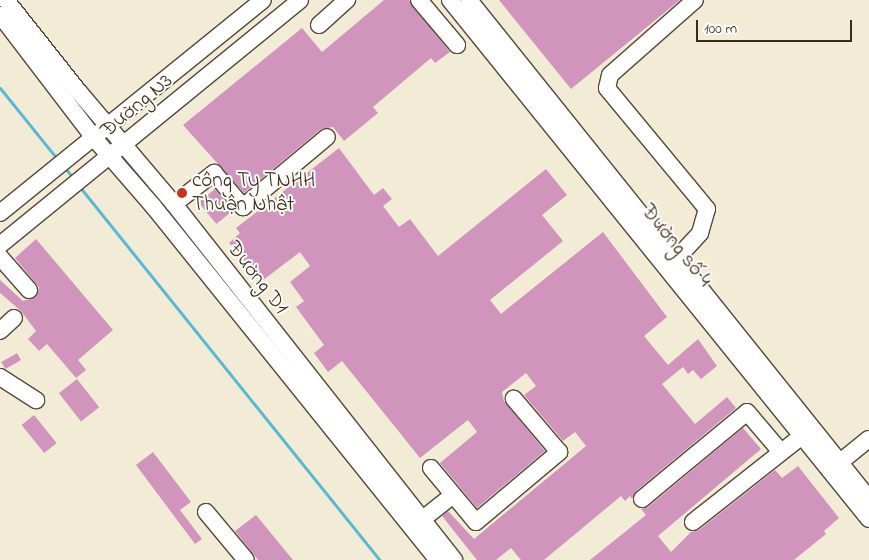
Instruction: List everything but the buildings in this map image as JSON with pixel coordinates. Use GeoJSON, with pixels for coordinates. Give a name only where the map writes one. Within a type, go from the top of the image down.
{"type":"FeatureCollection","features":[{"type":"Feature","properties":{"kind":"street","name":"Đường D1"},"geometry":{"type":"LineString","coordinates":[[6,0],[108,127],[174,204],[253,321]]}},
{"type":"Feature","properties":{"kind":"street","name":"Đường N3"},"geometry":{"type":"LineString","coordinates":[[0,244],[64,194],[300,0]]}},
{"type":"Feature","properties":{"kind":"street"},"geometry":{"type":"LineString","coordinates":[[319,25],[347,0]]}},
{"type":"Feature","properties":{"kind":"street"},"geometry":{"type":"LineString","coordinates":[[419,0],[457,45]]}},
{"type":"Feature","properties":{"kind":"street","name":"Đường số 4"},"geometry":{"type":"LineString","coordinates":[[450,0],[617,194],[677,258],[691,287],[802,436],[869,518]]}},
{"type":"Feature","properties":{"kind":"street","name":"Đường số 4"},"geometry":{"type":"LineString","coordinates":[[469,0],[617,194],[691,287],[869,499]]}},
{"type":"Feature","properties":{"kind":"street"},"geometry":{"type":"LineString","coordinates":[[677,258],[700,233],[707,209],[607,88],[610,75],[695,0]]}},
{"type":"Feature","properties":{"kind":"street","name":"Đường N3"},"geometry":{"type":"LineString","coordinates":[[0,213],[259,4]]}},
{"type":"Feature","properties":{"kind":"street"},"geometry":{"type":"LineString","coordinates":[[259,4],[269,26]]}},
{"type":"Feature","properties":{"kind":"street","name":"Đường D1"},"geometry":{"type":"LineString","coordinates":[[0,15],[94,138],[253,321],[417,523],[454,560]]}},
{"type":"Feature","properties":{"kind":"street"},"geometry":{"type":"LineString","coordinates":[[174,204],[214,173],[243,208],[327,137]]}},
{"type":"Feature","properties":{"kind":"street"},"geometry":{"type":"LineString","coordinates":[[0,257],[29,290]]}},
{"type":"Feature","properties":{"kind":"street"},"geometry":{"type":"LineString","coordinates":[[0,330],[14,318]]}},
{"type":"Feature","properties":{"kind":"street"},"geometry":{"type":"LineString","coordinates":[[0,378],[36,400]]}},
{"type":"Feature","properties":{"kind":"street"},"geometry":{"type":"LineString","coordinates":[[431,468],[476,522],[558,452],[514,400]]}},
{"type":"Feature","properties":{"kind":"street"},"geometry":{"type":"LineString","coordinates":[[642,499],[747,412],[781,452]]}},
{"type":"Feature","properties":{"kind":"street"},"geometry":{"type":"LineString","coordinates":[[693,522],[802,436]]}},
{"type":"Feature","properties":{"kind":"street"},"geometry":{"type":"LineString","coordinates":[[839,463],[869,439]]}},
{"type":"Feature","properties":{"kind":"street"},"geometry":{"type":"LineString","coordinates":[[417,523],[453,495]]}},
{"type":"Feature","properties":{"kind":"street"},"geometry":{"type":"LineString","coordinates":[[206,512],[246,560]]}},
{"type":"Feature","properties":{"kind":"street","name":"Đường D1"},"geometry":{"type":"LineString","coordinates":[[417,523],[438,560]]}},
{"type":"Feature","properties":{"kind":"waterway"},"geometry":{"type":"LineString","coordinates":[[0,88],[58,160]]}},
{"type":"Feature","properties":{"kind":"waterway"},"geometry":{"type":"LineString","coordinates":[[65,168],[74,179]]}},
{"type":"Feature","properties":{"kind":"waterway"},"geometry":{"type":"LineString","coordinates":[[79,186],[380,560]]}},
{"type":"Feature","properties":{"kind":"place","name":"công Ty TNHH Thuận Nhật"},"geometry":{"type":"Point","coordinates":[182,193]}}]}
